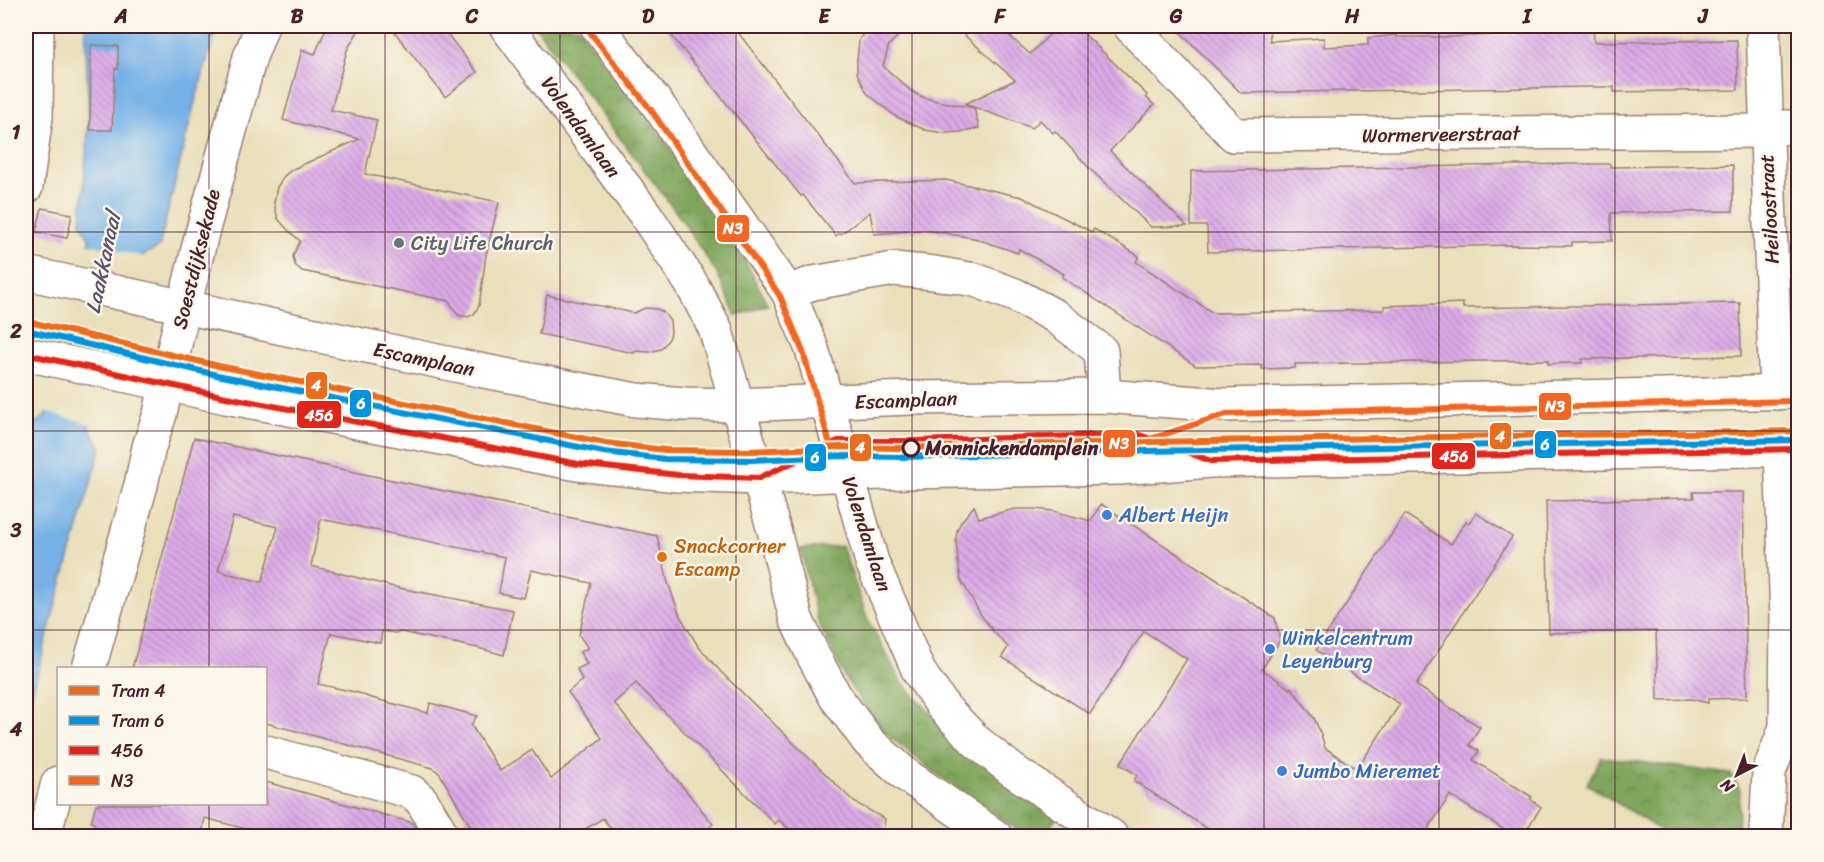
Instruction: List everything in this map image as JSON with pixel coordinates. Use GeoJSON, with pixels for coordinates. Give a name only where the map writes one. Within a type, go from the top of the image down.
{"type":"FeatureCollection","features":[{"type":"Feature","properties":{"kind":"street"},"geometry":{"type":"LineString","coordinates":[[26,187],[36,117],[37,26]]}},
{"type":"Feature","properties":{"kind":"street","name":"Soestdijksekade"},"geometry":{"type":"LineString","coordinates":[[90,667],[160,414],[201,237],[250,57],[262,26]]}},
{"type":"Feature","properties":{"kind":"street","name":"Volendamlaan"},"geometry":{"type":"LineString","coordinates":[[506,26],[645,214],[691,283],[715,328],[759,478],[796,619],[835,696],[869,742],[906,775],[995,837]]}},
{"type":"Feature","properties":{"kind":"street","name":"Volendamlaan"},"geometry":{"type":"LineString","coordinates":[[597,26],[658,105],[788,292],[812,349],[872,562],[919,672],[945,709],[977,742],[1101,834]]}},
{"type":"Feature","properties":{"kind":"street","name":"Wormerveerstraat"},"geometry":{"type":"LineString","coordinates":[[1130,26],[1234,135],[1766,131],[1798,127]]}},
{"type":"Feature","properties":{"kind":"street","name":"Heiloostraat"},"geometry":{"type":"LineString","coordinates":[[1763,26],[1773,280],[1787,392]]}},
{"type":"Feature","properties":{"kind":"street"},"geometry":{"type":"LineString","coordinates":[[788,292],[813,283],[894,269],[975,280],[1015,296],[1055,316],[1101,351],[1104,396]]}},
{"type":"Feature","properties":{"kind":"street","name":"Escamplaan"},"geometry":{"type":"LineString","coordinates":[[26,273],[69,287],[133,297],[479,370],[636,400],[737,405],[910,398],[1104,396],[1224,405],[1787,392]]}},
{"type":"Feature","properties":{"kind":"street"},"geometry":{"type":"LineString","coordinates":[[26,293],[69,287]]}},
{"type":"Feature","properties":{"kind":"street"},"geometry":{"type":"LineString","coordinates":[[38,357],[226,397],[578,464],[678,475],[759,478],[907,472],[1119,468],[1211,461],[1790,450],[1787,619],[1792,727],[1769,772],[1766,837]]}},
{"type":"Feature","properties":{"kind":"street"},"geometry":{"type":"LineString","coordinates":[[267,752],[412,792],[422,801],[443,837]]}},
{"type":"Feature","properties":{"kind":"street"},"geometry":{"type":"LineString","coordinates":[[44,837],[57,787]]}},
{"type":"Feature","properties":{"kind":"green space"},"geometry":{"type":"Polygon","coordinates":[[[535,26],[578,26],[703,191],[749,268],[768,305],[736,316],[718,275],[679,216],[535,26]]]}},
{"type":"Feature","properties":{"kind":"green space"},"geometry":{"type":"Polygon","coordinates":[[[842,546],[868,620],[901,681],[958,743],[1057,817],[1044,836],[1026,836],[942,778],[886,734],[846,680],[818,622],[800,549],[842,546]]]}},
{"type":"Feature","properties":{"kind":"green space"},"geometry":{"type":"Polygon","coordinates":[[[1601,757],[1731,774],[1740,790],[1738,836],[1669,836],[1587,784],[1601,757]]]}},
{"type":"Feature","properties":{"kind":"water","name":"Laakkanaal"},"geometry":{"type":"Polygon","coordinates":[[[85,26],[217,26],[194,105],[159,247],[137,259],[90,424],[89,428],[101,448],[26,716],[26,435],[28,427],[45,417],[90,240],[81,223],[89,118],[85,26]]]}},
{"type":"Feature","properties":{"kind":"pier"},"geometry":{"type":"Polygon","coordinates":[[[86,243],[144,257],[140,261],[93,425],[44,411],[86,243]]]}},
{"type":"Feature","properties":{"kind":"building","name":"City Life Church"},"geometry":{"type":"Polygon","coordinates":[[[327,26],[361,26],[347,50],[331,110],[377,120],[365,174],[499,202],[486,255],[479,306],[474,314],[468,317],[458,315],[449,301],[302,271],[295,265],[293,256],[300,241],[278,219],[274,203],[277,187],[284,176],[293,169],[360,139],[283,120],[302,50],[315,54],[327,26]]]}},
{"type":"Feature","properties":{"kind":"building"},"geometry":{"type":"Polygon","coordinates":[[[390,26],[441,26],[477,72],[445,97],[390,26]]]}},
{"type":"Feature","properties":{"kind":"building"},"geometry":{"type":"Polygon","coordinates":[[[664,26],[733,26],[855,183],[946,180],[1022,197],[1092,232],[1094,229],[1139,256],[1136,262],[1213,313],[1384,310],[1384,306],[1463,303],[1463,308],[1740,303],[1741,356],[1582,359],[1582,363],[1548,364],[1548,360],[1295,364],[1295,368],[1262,369],[1262,365],[1196,366],[1062,277],[1064,274],[1019,249],[1018,253],[974,238],[925,230],[874,234],[870,212],[836,236],[664,26]]]}},
{"type":"Feature","properties":{"kind":"building"},"geometry":{"type":"Polygon","coordinates":[[[868,26],[908,26],[889,45],[883,66],[920,96],[974,108],[979,128],[945,133],[925,130],[895,116],[867,93],[857,73],[857,61],[859,40],[868,26]]]}},
{"type":"Feature","properties":{"kind":"building"},"geometry":{"type":"Polygon","coordinates":[[[954,26],[998,26],[1030,54],[1058,26],[1076,26],[1147,95],[1146,97],[1154,105],[1110,151],[1187,226],[1151,227],[1090,169],[1055,131],[1053,133],[1040,120],[1032,128],[965,104],[1015,80],[954,26]]]}},
{"type":"Feature","properties":{"kind":"building"},"geometry":{"type":"Polygon","coordinates":[[[1174,26],[1269,26],[1270,41],[1324,38],[1324,47],[1368,45],[1368,38],[1397,35],[1397,37],[1448,37],[1515,34],[1515,31],[1540,30],[1540,26],[1593,26],[1594,42],[1737,40],[1738,90],[1614,92],[1614,87],[1590,87],[1241,93],[1174,26]]]}},
{"type":"Feature","properties":{"kind":"building"},"geometry":{"type":"Polygon","coordinates":[[[91,45],[118,46],[112,130],[90,130],[91,45]]]}},
{"type":"Feature","properties":{"kind":"building"},"geometry":{"type":"Polygon","coordinates":[[[1610,164],[1610,167],[1733,165],[1733,211],[1611,213],[1612,241],[1572,242],[1572,246],[1513,245],[1208,252],[1207,226],[1191,226],[1191,171],[1610,164]]]}},
{"type":"Feature","properties":{"kind":"building"},"geometry":{"type":"Polygon","coordinates":[[[42,208],[72,214],[67,238],[36,232],[42,208]]]}},
{"type":"Feature","properties":{"kind":"building"},"geometry":{"type":"Polygon","coordinates":[[[547,295],[634,313],[645,308],[657,309],[663,312],[670,321],[669,339],[661,349],[649,352],[635,351],[634,353],[539,334],[547,295]]]}},
{"type":"Feature","properties":{"kind":"building"},"geometry":{"type":"Polygon","coordinates":[[[194,438],[657,536],[668,583],[680,616],[698,646],[721,672],[854,802],[885,819],[882,837],[818,837],[809,829],[796,835],[779,820],[775,824],[636,683],[614,703],[713,824],[698,837],[617,837],[603,818],[573,837],[477,837],[440,774],[433,768],[267,723],[267,667],[133,667],[194,438]],[[233,517],[218,571],[262,582],[278,527],[233,517]],[[321,519],[311,566],[394,587],[513,610],[504,655],[401,632],[382,631],[380,643],[331,633],[318,684],[428,713],[430,703],[477,716],[471,725],[500,771],[532,750],[551,779],[602,738],[568,692],[582,680],[577,669],[587,664],[580,652],[588,648],[579,635],[591,583],[531,570],[524,598],[499,593],[505,557],[321,519]]]}},
{"type":"Feature","properties":{"kind":"building"},"geometry":{"type":"Polygon","coordinates":[[[1693,492],[1743,492],[1747,698],[1708,699],[1708,703],[1691,699],[1658,700],[1656,631],[1549,633],[1546,501],[1694,498],[1693,492]]]}},
{"type":"Feature","properties":{"kind":"building"},"geometry":{"type":"Polygon","coordinates":[[[1101,504],[1275,618],[1280,640],[1262,669],[1290,689],[1291,687],[1314,718],[1325,748],[1357,769],[1400,704],[1316,650],[1405,514],[1451,544],[1466,521],[1469,523],[1476,513],[1512,537],[1416,685],[1480,727],[1469,745],[1479,751],[1473,760],[1532,797],[1530,799],[1541,807],[1522,837],[1515,837],[1450,795],[1423,837],[1220,837],[1134,781],[1137,775],[1120,764],[1187,659],[1144,631],[1090,714],[1002,657],[1008,647],[981,615],[961,580],[958,561],[957,531],[974,506],[979,518],[1015,509],[1035,509],[1053,511],[1091,521],[1101,504]]]}},
{"type":"Feature","properties":{"kind":"building"},"geometry":{"type":"Polygon","coordinates":[[[267,782],[413,823],[421,837],[275,837],[205,818],[201,837],[91,837],[94,823],[91,822],[96,805],[267,805],[267,782]]]}},
{"type":"Feature","properties":{"kind":"tram line","name":"4"},"geometry":{"type":"LineString","coordinates":[[26,321],[219,366],[606,443],[665,450],[751,451],[840,447],[899,448],[1798,431]]}},
{"type":"Feature","properties":{"kind":"tram line","name":"6"},"geometry":{"type":"LineString","coordinates":[[26,330],[217,375],[604,452],[665,459],[751,460],[840,456],[899,457],[1798,440]]}},
{"type":"Feature","properties":{"kind":"transit line","name":"N3"},"geometry":{"type":"LineString","coordinates":[[590,32],[651,110],[780,296],[803,352],[830,444],[835,450],[914,450],[1138,443],[1226,414],[1798,401]]}},
{"type":"Feature","properties":{"kind":"transit line","name":"456"},"geometry":{"type":"LineString","coordinates":[[26,354],[226,397],[578,464],[678,475],[759,478],[838,441],[1137,434],[1211,461],[1798,449]]}},
{"type":"Feature","properties":{"kind":"place","name":"City Life Church"},"geometry":{"type":"Point","coordinates":[399,243]}},
{"type":"Feature","properties":{"kind":"place","name":"Monnickendamplein"},"geometry":{"type":"Point","coordinates":[911,448]}},
{"type":"Feature","properties":{"kind":"place","name":"Albert Heijn"},"geometry":{"type":"Point","coordinates":[1107,515]}},
{"type":"Feature","properties":{"kind":"place","name":"Snackcorner Escamp"},"geometry":{"type":"Point","coordinates":[662,557]}},
{"type":"Feature","properties":{"kind":"place","name":"Winkelcentrum Leyenburg"},"geometry":{"type":"Point","coordinates":[1270,649]}},
{"type":"Feature","properties":{"kind":"place","name":"Jumbo Mieremet"},"geometry":{"type":"Point","coordinates":[1282,771]}}]}
